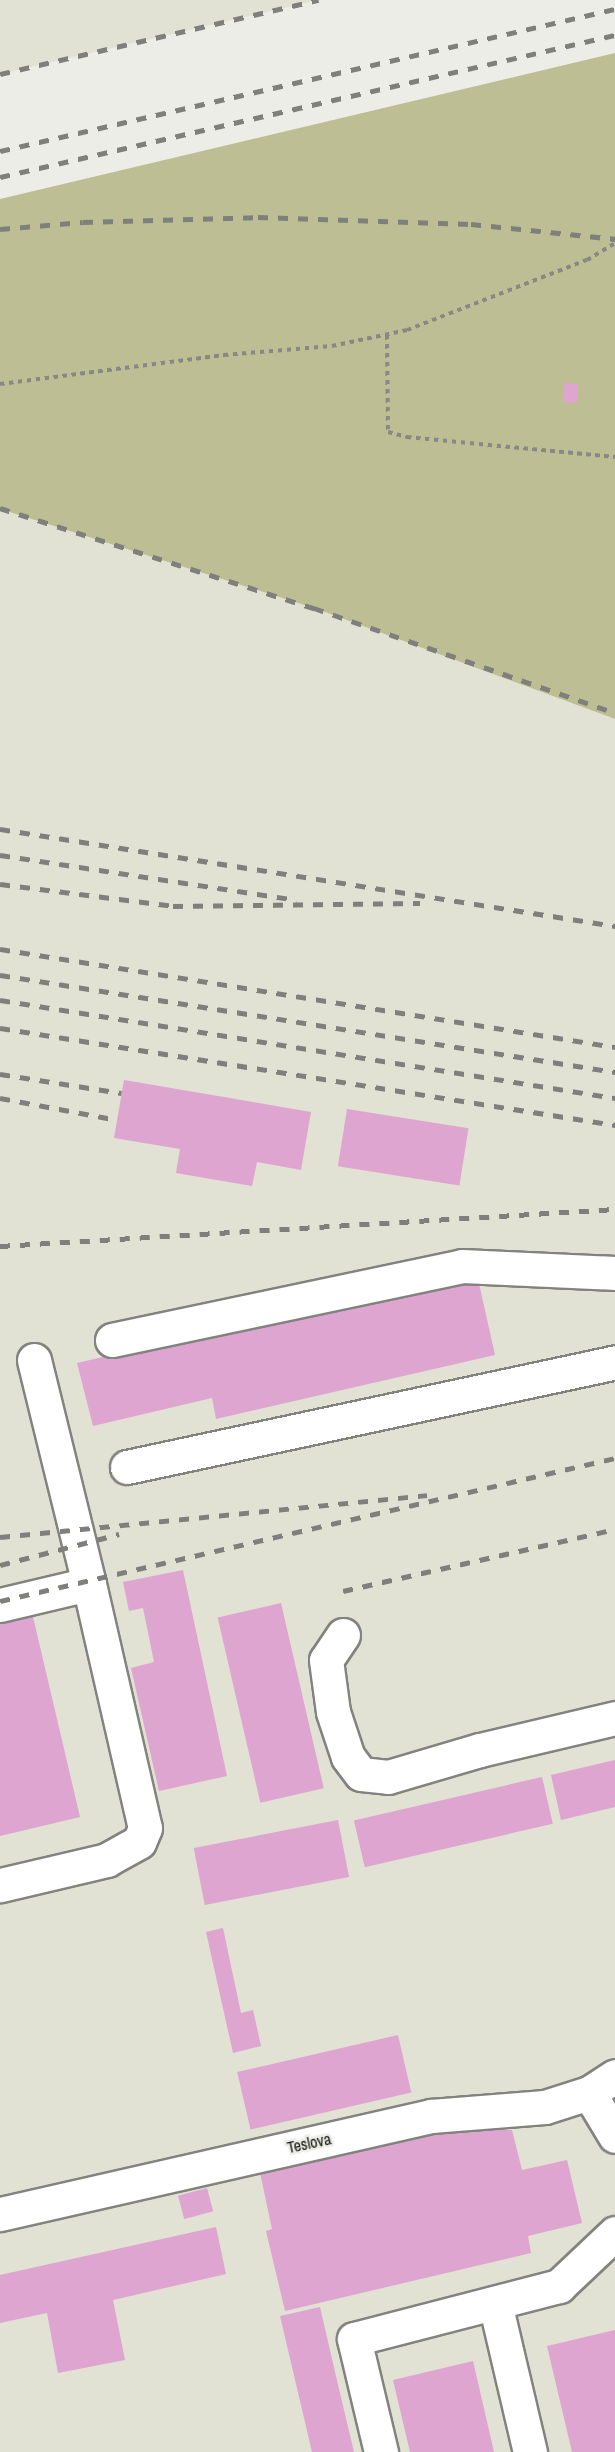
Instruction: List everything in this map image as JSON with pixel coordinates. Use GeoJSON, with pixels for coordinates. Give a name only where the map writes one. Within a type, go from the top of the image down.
{"type":"FeatureCollection","features":[{"type":"Feature","properties":{"kind":"lane"},"geometry":{"type":"LineString","coordinates":[[112,1340],[462,1266],[615,1273]]}},
{"type":"Feature","properties":{"kind":"lane"},"geometry":{"type":"LineString","coordinates":[[0,1885],[107,1860],[139,1842],[145,1828],[89,1584],[34,1360]]}},
{"type":"Feature","properties":{"kind":"lane"},"geometry":{"type":"LineString","coordinates":[[127,1467],[615,1362]]}},
{"type":"Feature","properties":{"kind":"lane"},"geometry":{"type":"LineString","coordinates":[[0,1605],[89,1584]]}},
{"type":"Feature","properties":{"kind":"lane"},"geometry":{"type":"LineString","coordinates":[[343,1635],[326,1660],[333,1712],[348,1757],[361,1774],[388,1777],[480,1750],[615,1718]]}},
{"type":"Feature","properties":{"kind":"lane"},"geometry":{"type":"LineString","coordinates":[[602,2085],[615,2136]]}},
{"type":"Feature","properties":{"kind":"lane","name":"Teslova"},"geometry":{"type":"LineString","coordinates":[[0,2214],[431,2116],[545,2107],[602,2085]]}},
{"type":"Feature","properties":{"kind":"lane"},"geometry":{"type":"LineString","coordinates":[[381,2452],[354,2338],[559,2286],[615,2234]]}},
{"type":"Feature","properties":{"kind":"lane"},"geometry":{"type":"LineString","coordinates":[[495,2303],[530,2452]]}},
{"type":"Feature","properties":{"kind":"path"},"geometry":{"type":"LineString","coordinates":[[0,384],[167,361],[332,346],[387,335],[587,260],[615,243]]}},
{"type":"Feature","properties":{"kind":"path"},"geometry":{"type":"LineString","coordinates":[[387,335],[388,432],[407,437],[615,457]]}},
{"type":"Feature","properties":{"kind":"shaded area"},"geometry":{"type":"Polygon","coordinates":[[[0,0],[319,0],[0,74],[0,0]]]}},
{"type":"Feature","properties":{"kind":"shaded area"},"geometry":{"type":"Polygon","coordinates":[[[0,509],[314,608],[615,719],[615,2452],[0,2452],[0,509]]]}},
{"type":"Feature","properties":{"kind":"green space"},"geometry":{"type":"Polygon","coordinates":[[[615,53],[615,719],[314,608],[0,509],[0,199],[615,53]]]}},
{"type":"Feature","properties":{"kind":"building"},"geometry":{"type":"Polygon","coordinates":[[[564,383],[578,384],[577,403],[563,402],[564,383]]]}},
{"type":"Feature","properties":{"kind":"building"},"geometry":{"type":"Polygon","coordinates":[[[124,1080],[311,1112],[301,1170],[257,1162],[252,1186],[176,1173],[180,1149],[114,1138],[124,1080]]]}},
{"type":"Feature","properties":{"kind":"building"},"geometry":{"type":"Polygon","coordinates":[[[347,1109],[468,1128],[459,1186],[338,1166],[347,1109]]]}},
{"type":"Feature","properties":{"kind":"building"},"geometry":{"type":"Polygon","coordinates":[[[476,1270],[495,1355],[216,1419],[212,1398],[93,1426],[77,1363],[476,1270]]]}},
{"type":"Feature","properties":{"kind":"building"},"geometry":{"type":"Polygon","coordinates":[[[183,1570],[227,1776],[159,1791],[131,1668],[154,1662],[143,1608],[129,1611],[123,1582],[183,1570]]]}},
{"type":"Feature","properties":{"kind":"building"},"geometry":{"type":"Polygon","coordinates":[[[281,1603],[324,1788],[260,1803],[218,1618],[281,1603]]]}},
{"type":"Feature","properties":{"kind":"building"},"geometry":{"type":"Polygon","coordinates":[[[30,1604],[80,1817],[0,1836],[0,1611],[30,1604]]]}},
{"type":"Feature","properties":{"kind":"building"},"geometry":{"type":"Polygon","coordinates":[[[615,1760],[615,1807],[561,1820],[551,1775],[615,1760]]]}},
{"type":"Feature","properties":{"kind":"building"},"geometry":{"type":"Polygon","coordinates":[[[542,1777],[553,1824],[365,1867],[354,1820],[542,1777]]]}},
{"type":"Feature","properties":{"kind":"building"},"geometry":{"type":"Polygon","coordinates":[[[338,1820],[349,1877],[205,1905],[194,1848],[338,1820]]]}},
{"type":"Feature","properties":{"kind":"building"},"geometry":{"type":"Polygon","coordinates":[[[223,1928],[241,2013],[253,2010],[261,2046],[233,2053],[206,1932],[223,1928]]]}},
{"type":"Feature","properties":{"kind":"building"},"geometry":{"type":"Polygon","coordinates":[[[398,2035],[411,2092],[251,2130],[237,2072],[398,2035]]]}},
{"type":"Feature","properties":{"kind":"building"},"geometry":{"type":"Polygon","coordinates":[[[433,2130],[512,2130],[522,2170],[567,2160],[582,2223],[528,2236],[531,2253],[285,2311],[266,2231],[272,2229],[259,2168],[433,2130]]]}},
{"type":"Feature","properties":{"kind":"building"},"geometry":{"type":"Polygon","coordinates":[[[207,2188],[213,2211],[184,2219],[178,2196],[207,2188]]]}},
{"type":"Feature","properties":{"kind":"building"},"geometry":{"type":"Polygon","coordinates":[[[216,2227],[226,2274],[113,2300],[125,2360],[58,2373],[47,2313],[0,2323],[0,2275],[216,2227]]]}},
{"type":"Feature","properties":{"kind":"building"},"geometry":{"type":"Polygon","coordinates":[[[320,2307],[354,2452],[312,2452],[280,2316],[320,2307]]]}},
{"type":"Feature","properties":{"kind":"building"},"geometry":{"type":"Polygon","coordinates":[[[615,2330],[615,2452],[572,2452],[547,2346],[615,2330]]]}},
{"type":"Feature","properties":{"kind":"building"},"geometry":{"type":"Polygon","coordinates":[[[473,2361],[494,2452],[410,2452],[393,2380],[473,2361]]]}},
{"type":"Feature","properties":{"kind":"railway"},"geometry":{"type":"LineString","coordinates":[[0,74],[319,0]]}},
{"type":"Feature","properties":{"kind":"railway"},"geometry":{"type":"LineString","coordinates":[[0,151],[615,9]]}},
{"type":"Feature","properties":{"kind":"railway"},"geometry":{"type":"LineString","coordinates":[[0,177],[615,35]]}},
{"type":"Feature","properties":{"kind":"railway"},"geometry":{"type":"LineString","coordinates":[[0,229],[83,222],[258,217],[471,224],[615,239]]}},
{"type":"Feature","properties":{"kind":"railway"},"geometry":{"type":"LineString","coordinates":[[0,508],[314,608],[615,713]]}},
{"type":"Feature","properties":{"kind":"railway"},"geometry":{"type":"LineString","coordinates":[[0,829],[615,926]]}},
{"type":"Feature","properties":{"kind":"railway"},"geometry":{"type":"LineString","coordinates":[[0,855],[297,900]]}},
{"type":"Feature","properties":{"kind":"railway"},"geometry":{"type":"LineString","coordinates":[[0,884],[173,906],[420,903]]}},
{"type":"Feature","properties":{"kind":"railway"},"geometry":{"type":"LineString","coordinates":[[0,949],[615,1047]]}},
{"type":"Feature","properties":{"kind":"railway"},"geometry":{"type":"LineString","coordinates":[[0,975],[615,1072]]}},
{"type":"Feature","properties":{"kind":"railway"},"geometry":{"type":"LineString","coordinates":[[0,1000],[615,1098]]}},
{"type":"Feature","properties":{"kind":"railway"},"geometry":{"type":"LineString","coordinates":[[0,1028],[615,1125]]}},
{"type":"Feature","properties":{"kind":"railway"},"geometry":{"type":"LineString","coordinates":[[0,1074],[122,1093]]}},
{"type":"Feature","properties":{"kind":"railway"},"geometry":{"type":"LineString","coordinates":[[0,1098],[118,1120]]}},
{"type":"Feature","properties":{"kind":"railway"},"geometry":{"type":"LineString","coordinates":[[0,1246],[615,1209]]}},
{"type":"Feature","properties":{"kind":"railway"},"geometry":{"type":"LineString","coordinates":[[0,1601],[615,1458]]}},
{"type":"Feature","properties":{"kind":"railway"},"geometry":{"type":"LineString","coordinates":[[0,1537],[427,1495]]}},
{"type":"Feature","properties":{"kind":"railway"},"geometry":{"type":"LineString","coordinates":[[343,1591],[615,1529]]}},
{"type":"Feature","properties":{"kind":"railway"},"geometry":{"type":"LineString","coordinates":[[0,1565],[119,1534]]}}]}
